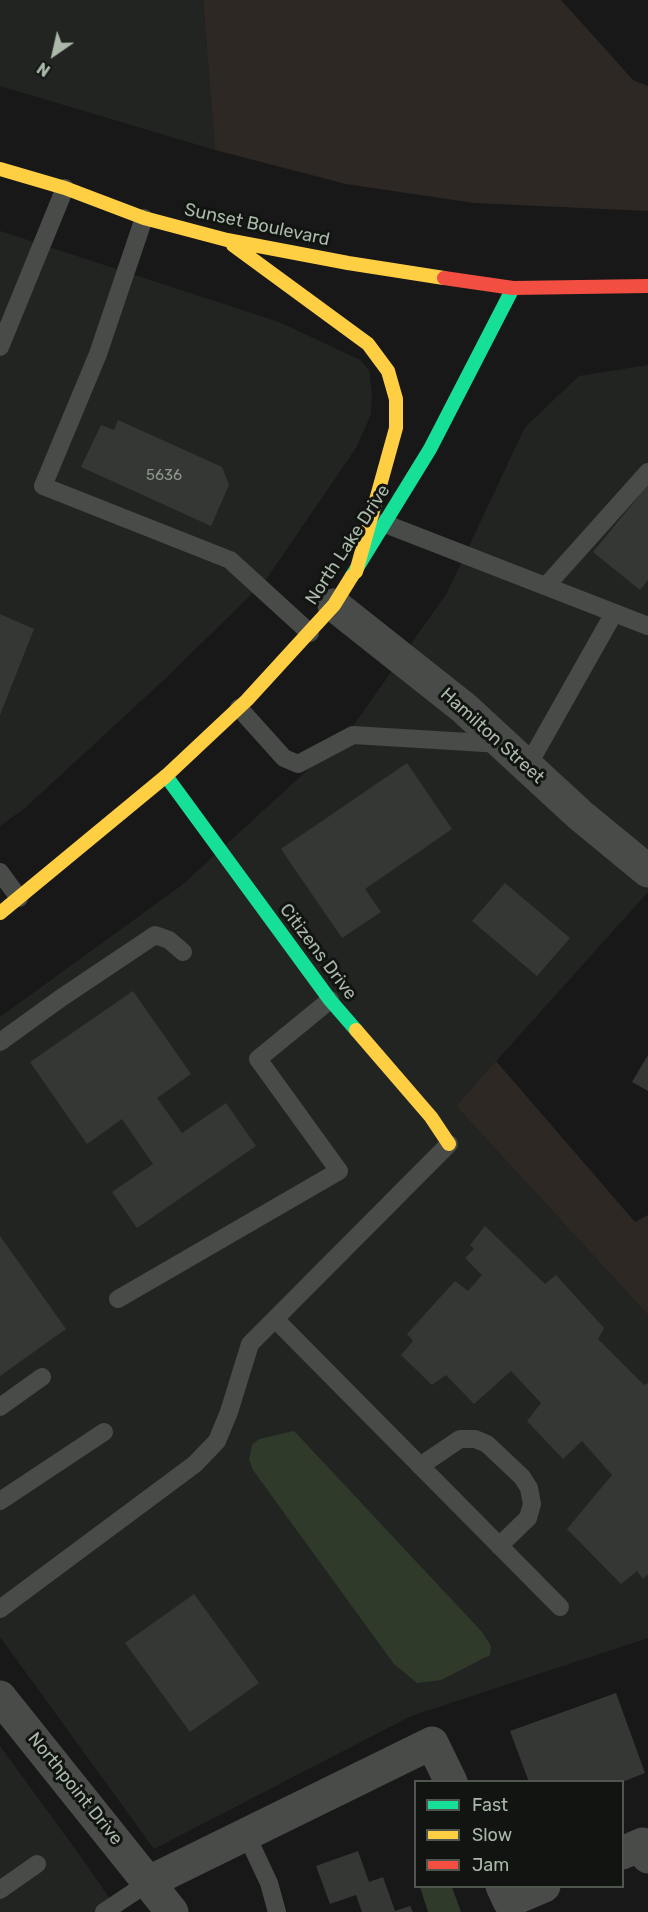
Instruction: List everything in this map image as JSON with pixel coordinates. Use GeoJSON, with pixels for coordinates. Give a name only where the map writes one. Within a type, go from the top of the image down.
{"type":"FeatureCollection","features":[{"type":"Feature","properties":{"kind":"main road","name":"Sunset Boulevard"},"geometry":{"type":"LineString","coordinates":[[0,169],[65,188],[144,218],[227,240],[410,273],[513,288]]}},
{"type":"Feature","properties":{"kind":"main road"},"geometry":{"type":"LineString","coordinates":[[227,240],[368,344],[388,371],[396,399],[396,428],[356,572]]}},
{"type":"Feature","properties":{"kind":"main road"},"geometry":{"type":"LineString","coordinates":[[513,288],[648,286]]}},
{"type":"Feature","properties":{"kind":"main road","name":"North Lake Drive"},"geometry":{"type":"LineString","coordinates":[[0,913],[166,776],[238,708],[334,605],[430,449],[513,288]]}},
{"type":"Feature","properties":{"kind":"main road","name":"Citizens Drive"},"geometry":{"type":"LineString","coordinates":[[166,776],[330,1000],[431,1117],[449,1144]]}},
{"type":"Feature","properties":{"kind":"street","name":"Hamilton Street"},"geometry":{"type":"LineString","coordinates":[[334,605],[464,708],[580,815],[648,871]]}},
{"type":"Feature","properties":{"kind":"street","name":"Northpoint Drive"},"geometry":{"type":"LineString","coordinates":[[0,1697],[172,1912]]}},
{"type":"Feature","properties":{"kind":"street"},"geometry":{"type":"LineString","coordinates":[[149,1882],[432,1743],[450,1780]]}},
{"type":"Feature","properties":{"kind":"street"},"geometry":{"type":"LineString","coordinates":[[624,1852],[643,1844],[648,1857]]}},
{"type":"Feature","properties":{"kind":"street"},"geometry":{"type":"LineString","coordinates":[[502,1888],[509,1901],[542,1888]]}},
{"type":"Feature","properties":{"kind":"lane"},"geometry":{"type":"LineString","coordinates":[[0,347],[65,188]]}},
{"type":"Feature","properties":{"kind":"lane"},"geometry":{"type":"LineString","coordinates":[[144,218],[98,354],[43,486],[230,560],[310,633]]}},
{"type":"Feature","properties":{"kind":"lane"},"geometry":{"type":"LineString","coordinates":[[546,586],[648,472]]}},
{"type":"Feature","properties":{"kind":"lane"},"geometry":{"type":"LineString","coordinates":[[383,523],[648,626]]}},
{"type":"Feature","properties":{"kind":"lane"},"geometry":{"type":"LineString","coordinates":[[527,767],[614,613]]}},
{"type":"Feature","properties":{"kind":"lane"},"geometry":{"type":"LineString","coordinates":[[238,708],[284,758],[298,764],[353,735],[502,744]]}},
{"type":"Feature","properties":{"kind":"lane"},"geometry":{"type":"LineString","coordinates":[[0,872],[19,898]]}},
{"type":"Feature","properties":{"kind":"lane"},"geometry":{"type":"LineString","coordinates":[[0,1042],[155,935],[169,940],[183,952]]}},
{"type":"Feature","properties":{"kind":"lane"},"geometry":{"type":"LineString","coordinates":[[118,1299],[339,1171],[258,1059],[330,1000]]}},
{"type":"Feature","properties":{"kind":"lane"},"geometry":{"type":"LineString","coordinates":[[0,1609],[195,1464],[217,1441],[229,1412],[250,1344],[449,1144]]}},
{"type":"Feature","properties":{"kind":"lane"},"geometry":{"type":"LineString","coordinates":[[275,1319],[560,1606]]}},
{"type":"Feature","properties":{"kind":"lane"},"geometry":{"type":"LineString","coordinates":[[0,1407],[42,1377]]}},
{"type":"Feature","properties":{"kind":"lane"},"geometry":{"type":"LineString","coordinates":[[0,1501],[104,1432]]}},
{"type":"Feature","properties":{"kind":"lane"},"geometry":{"type":"LineString","coordinates":[[420,1466],[460,1439],[475,1439],[487,1444],[522,1477],[529,1488],[532,1504],[528,1518],[499,1546]]}},
{"type":"Feature","properties":{"kind":"lane"},"geometry":{"type":"LineString","coordinates":[[246,1834],[269,1883],[277,1912]]}},
{"type":"Feature","properties":{"kind":"lane"},"geometry":{"type":"LineString","coordinates":[[0,1890],[37,1864]]}},
{"type":"Feature","properties":{"kind":"lane"},"geometry":{"type":"LineString","coordinates":[[104,1912],[149,1882]]}},
{"type":"Feature","properties":{"kind":"shaded area"},"geometry":{"type":"Polygon","coordinates":[[[0,0],[203,0],[215,150],[0,86],[0,0]]]}},
{"type":"Feature","properties":{"kind":"shaded area"},"geometry":{"type":"Polygon","coordinates":[[[203,0],[561,0],[633,80],[648,86],[648,211],[474,203],[346,184],[215,150],[203,0]]]}},
{"type":"Feature","properties":{"kind":"shaded area"},"geometry":{"type":"Polygon","coordinates":[[[0,231],[279,322],[360,360],[369,370],[372,394],[371,414],[356,448],[265,581],[167,677],[25,808],[0,826],[0,231]]]}},
{"type":"Feature","properties":{"kind":"shaded area"},"geometry":{"type":"Polygon","coordinates":[[[648,365],[648,892],[456,1106],[648,1315],[648,1638],[411,1716],[154,1849],[0,1637],[0,1017],[182,885],[348,733],[447,593],[525,427],[579,376],[648,365]]]}},
{"type":"Feature","properties":{"kind":"shaded area"},"geometry":{"type":"Polygon","coordinates":[[[496,1061],[635,1222],[648,1215],[648,1315],[456,1106],[496,1061]]]}},
{"type":"Feature","properties":{"kind":"shaded area"},"geometry":{"type":"Polygon","coordinates":[[[294,1431],[482,1632],[491,1646],[490,1655],[441,1680],[417,1683],[394,1664],[253,1470],[249,1459],[252,1445],[259,1439],[294,1431]]]}},
{"type":"Feature","properties":{"kind":"shaded area"},"geometry":{"type":"Polygon","coordinates":[[[0,1746],[84,1861],[119,1912],[0,1912],[0,1746]]]}},
{"type":"Feature","properties":{"kind":"shaded area"},"geometry":{"type":"Polygon","coordinates":[[[420,1888],[452,1888],[461,1912],[428,1912],[420,1888]]]}},
{"type":"Feature","properties":{"kind":"building"},"geometry":{"type":"Polygon","coordinates":[[[118,420],[222,467],[229,485],[211,526],[81,467],[101,425],[114,430],[118,420]]]}},
{"type":"Feature","properties":{"kind":"building"},"geometry":{"type":"Polygon","coordinates":[[[648,485],[648,580],[640,590],[593,552],[648,485]]]}},
{"type":"Feature","properties":{"kind":"building"},"geometry":{"type":"Polygon","coordinates":[[[0,614],[34,629],[0,715],[0,614]]]}},
{"type":"Feature","properties":{"kind":"building"},"geometry":{"type":"Polygon","coordinates":[[[407,763],[452,829],[365,889],[381,912],[342,938],[281,849],[407,763]]]}},
{"type":"Feature","properties":{"kind":"building"},"geometry":{"type":"Polygon","coordinates":[[[505,883],[570,938],[537,976],[472,921],[505,883]]]}},
{"type":"Feature","properties":{"kind":"building"},"geometry":{"type":"Polygon","coordinates":[[[133,991],[191,1074],[157,1098],[182,1133],[226,1103],[256,1146],[137,1228],[112,1192],[153,1164],[122,1119],[87,1144],[30,1062],[133,991]]]}},
{"type":"Feature","properties":{"kind":"building"},"geometry":{"type":"Polygon","coordinates":[[[648,1055],[648,1091],[632,1082],[648,1055]]]}},
{"type":"Feature","properties":{"kind":"building"},"geometry":{"type":"Polygon","coordinates":[[[485,1226],[545,1284],[556,1275],[604,1328],[598,1339],[644,1385],[648,1383],[648,1574],[643,1579],[637,1571],[621,1584],[567,1529],[612,1475],[582,1441],[563,1459],[527,1421],[541,1403],[511,1371],[474,1404],[446,1375],[432,1385],[401,1355],[413,1341],[407,1334],[455,1281],[468,1291],[482,1275],[465,1258],[474,1249],[470,1245],[485,1226]]]}},
{"type":"Feature","properties":{"kind":"building"},"geometry":{"type":"Polygon","coordinates":[[[0,1236],[66,1329],[0,1376],[0,1236]]]}},
{"type":"Feature","properties":{"kind":"building"},"geometry":{"type":"Polygon","coordinates":[[[194,1594],[259,1683],[190,1732],[125,1643],[194,1594]]]}},
{"type":"Feature","properties":{"kind":"building"},"geometry":{"type":"Polygon","coordinates":[[[616,1693],[645,1773],[624,1781],[528,1780],[510,1731],[616,1693]]]}},
{"type":"Feature","properties":{"kind":"building"},"geometry":{"type":"Polygon","coordinates":[[[358,1851],[369,1882],[383,1877],[395,1911],[410,1906],[413,1912],[362,1912],[356,1895],[330,1904],[316,1866],[358,1851]]]}},
{"type":"Feature","properties":{"kind":"traffic: fast"},"geometry":{"type":"LineString","coordinates":[[352,576],[430,449],[513,288]]}},
{"type":"Feature","properties":{"kind":"traffic: fast"},"geometry":{"type":"LineString","coordinates":[[166,776],[330,1000],[356,1030]]}},
{"type":"Feature","properties":{"kind":"traffic: slow"},"geometry":{"type":"LineString","coordinates":[[0,169],[65,188],[144,218],[227,240],[444,278]]}},
{"type":"Feature","properties":{"kind":"traffic: slow"},"geometry":{"type":"LineString","coordinates":[[233,245],[368,344],[388,371],[396,399],[396,428],[356,572]]}},
{"type":"Feature","properties":{"kind":"traffic: slow"},"geometry":{"type":"LineString","coordinates":[[0,913],[166,776],[247,700],[334,605],[352,576]]}},
{"type":"Feature","properties":{"kind":"traffic: slow"},"geometry":{"type":"LineString","coordinates":[[356,1030],[431,1117],[449,1144]]}},
{"type":"Feature","properties":{"kind":"traffic: jam"},"geometry":{"type":"LineString","coordinates":[[444,278],[513,288],[648,286]]}}]}
